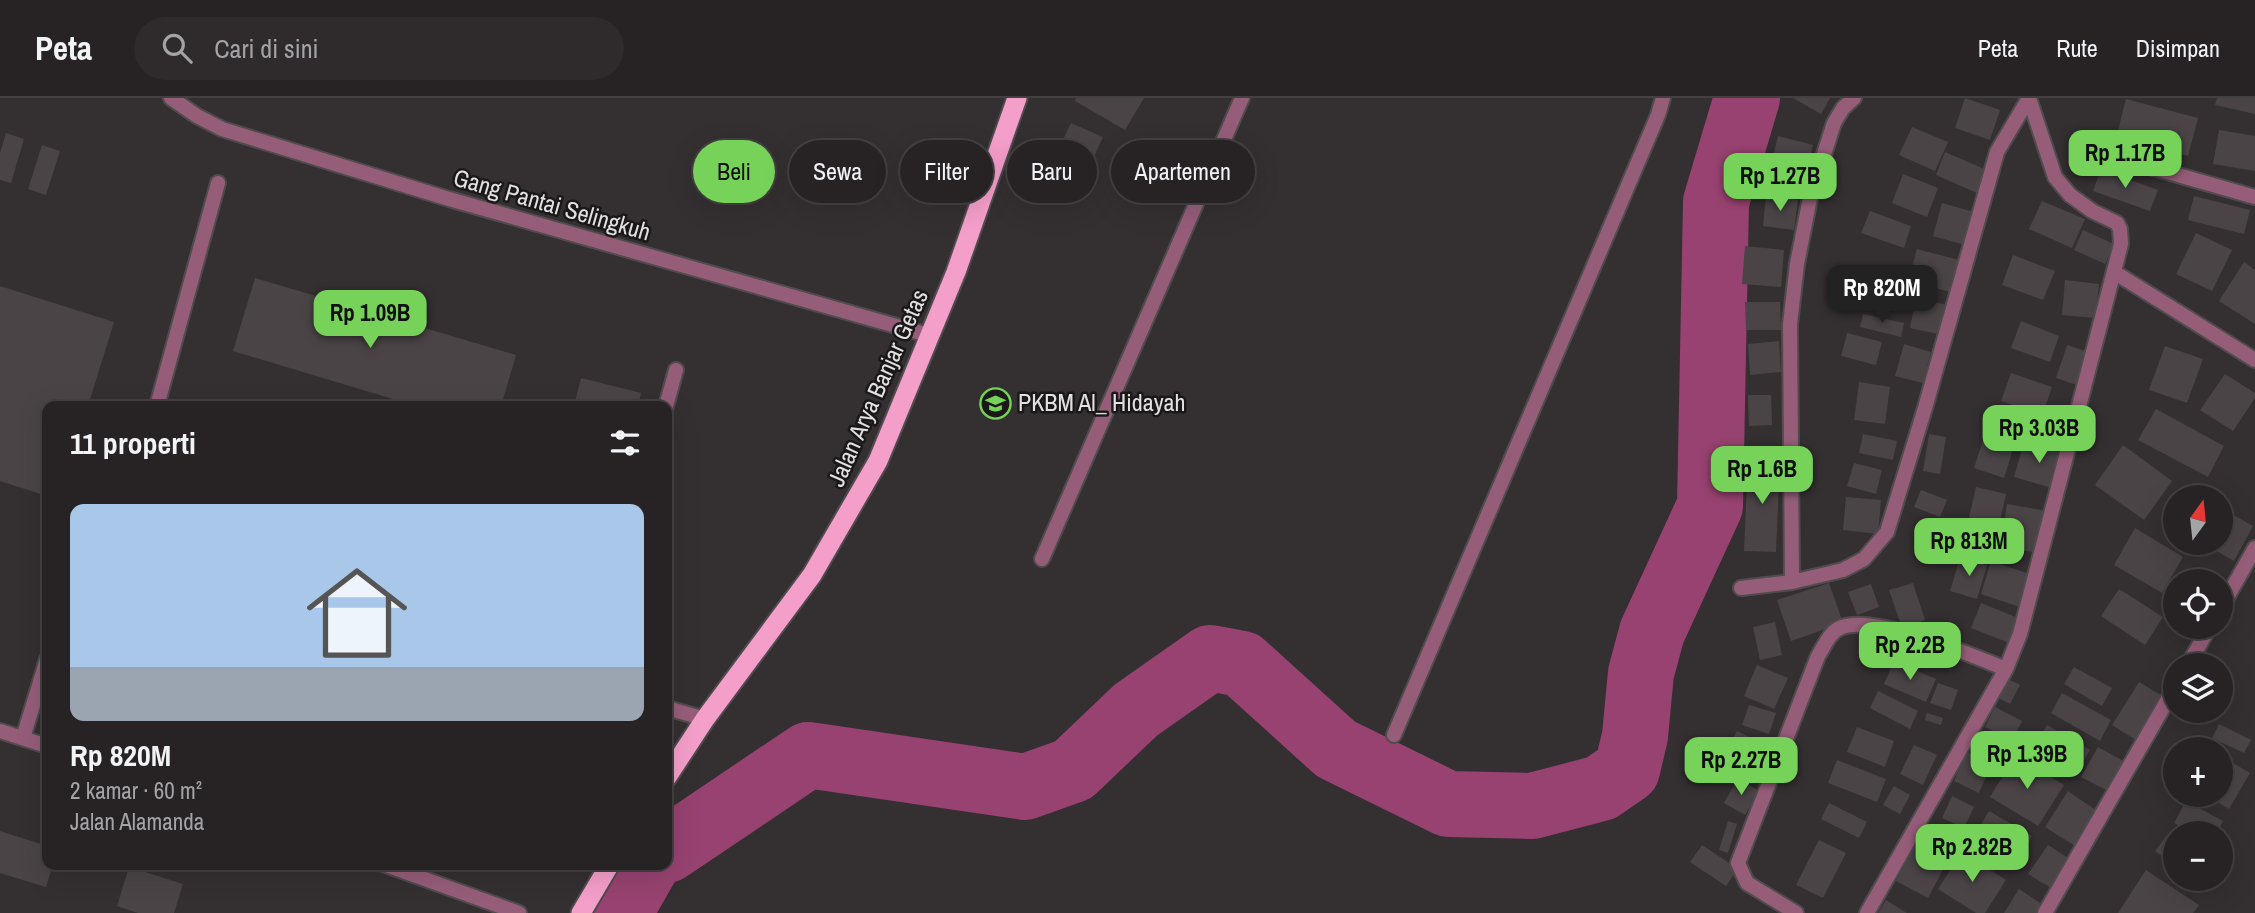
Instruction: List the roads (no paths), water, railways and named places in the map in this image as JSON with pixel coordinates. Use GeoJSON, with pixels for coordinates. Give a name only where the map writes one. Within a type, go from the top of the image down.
{"type":"FeatureCollection","features":[{"type":"Feature","properties":{"kind":"highway","name":"Jalan Arya Banjar Getas"},"geometry":{"type":"LineString","coordinates":[[672,769],[705,719],[812,575],[878,461],[956,272],[1017,98]]}},
{"type":"Feature","properties":{"kind":"highway"},"geometry":{"type":"LineString","coordinates":[[581,913],[606,870]]}},
{"type":"Feature","properties":{"kind":"street","name":"Gang Pantai Selingkuh"},"geometry":{"type":"LineString","coordinates":[[171,98],[197,116],[236,133],[449,199],[928,335]]}},
{"type":"Feature","properties":{"kind":"street"},"geometry":{"type":"LineString","coordinates":[[1042,559],[1242,98]]}},
{"type":"Feature","properties":{"kind":"street"},"geometry":{"type":"LineString","coordinates":[[1394,735],[1663,98]]}},
{"type":"Feature","properties":{"kind":"street"},"geometry":{"type":"LineString","coordinates":[[1792,582],[1790,324],[1797,264],[1810,198],[1834,122],[1854,98]]}},
{"type":"Feature","properties":{"kind":"street"},"geometry":{"type":"LineString","coordinates":[[1741,588],[1792,582],[1854,566],[1873,551],[1887,531],[1926,408],[1997,152],[2029,98]]}},
{"type":"Feature","properties":{"kind":"street"},"geometry":{"type":"LineString","coordinates":[[1867,913],[2006,669],[2020,634],[2121,244],[2117,223],[2092,211],[2060,186],[2029,98]]}},
{"type":"Feature","properties":{"kind":"street"},"geometry":{"type":"LineString","coordinates":[[2143,164],[2255,197]]}},
{"type":"Feature","properties":{"kind":"street"},"geometry":{"type":"LineString","coordinates":[[158,401],[218,183]]}},
{"type":"Feature","properties":{"kind":"street"},"geometry":{"type":"LineString","coordinates":[[2114,272],[2255,360]]}},
{"type":"Feature","properties":{"kind":"street"},"geometry":{"type":"LineString","coordinates":[[667,401],[676,370]]}},
{"type":"Feature","properties":{"kind":"street"},"geometry":{"type":"LineString","coordinates":[[2233,587],[2255,548]]}},
{"type":"Feature","properties":{"kind":"street"},"geometry":{"type":"LineString","coordinates":[[1796,913],[1747,883],[1738,863],[1818,656],[1832,633],[1841,627],[1872,625],[1907,634],[2006,669]]}},
{"type":"Feature","properties":{"kind":"street"},"geometry":{"type":"LineString","coordinates":[[23,738],[42,675]]}},
{"type":"Feature","properties":{"kind":"street"},"geometry":{"type":"LineString","coordinates":[[2045,913],[2163,708]]}},
{"type":"Feature","properties":{"kind":"street"},"geometry":{"type":"LineString","coordinates":[[672,709],[705,719]]}},
{"type":"Feature","properties":{"kind":"street"},"geometry":{"type":"LineString","coordinates":[[0,731],[42,744]]}},
{"type":"Feature","properties":{"kind":"street"},"geometry":{"type":"LineString","coordinates":[[400,870],[519,913]]}},
{"type":"Feature","properties":{"kind":"waterway"},"geometry":{"type":"LineString","coordinates":[[672,847],[808,755],[1025,787],[1073,770],[1136,710],[1210,658],[1242,664],[1336,749],[1448,804],[1532,806],[1601,788],[1627,770],[1635,736],[1641,673],[1652,632],[1710,506],[1716,202],[1747,98]]}},
{"type":"Feature","properties":{"kind":"waterway"},"geometry":{"type":"LineString","coordinates":[[619,913],[644,870]]}},
{"type":"Feature","properties":{"kind":"place","name":"PKBM Al_ Hidayah"},"geometry":{"type":"Point","coordinates":[995,403]}}]}
